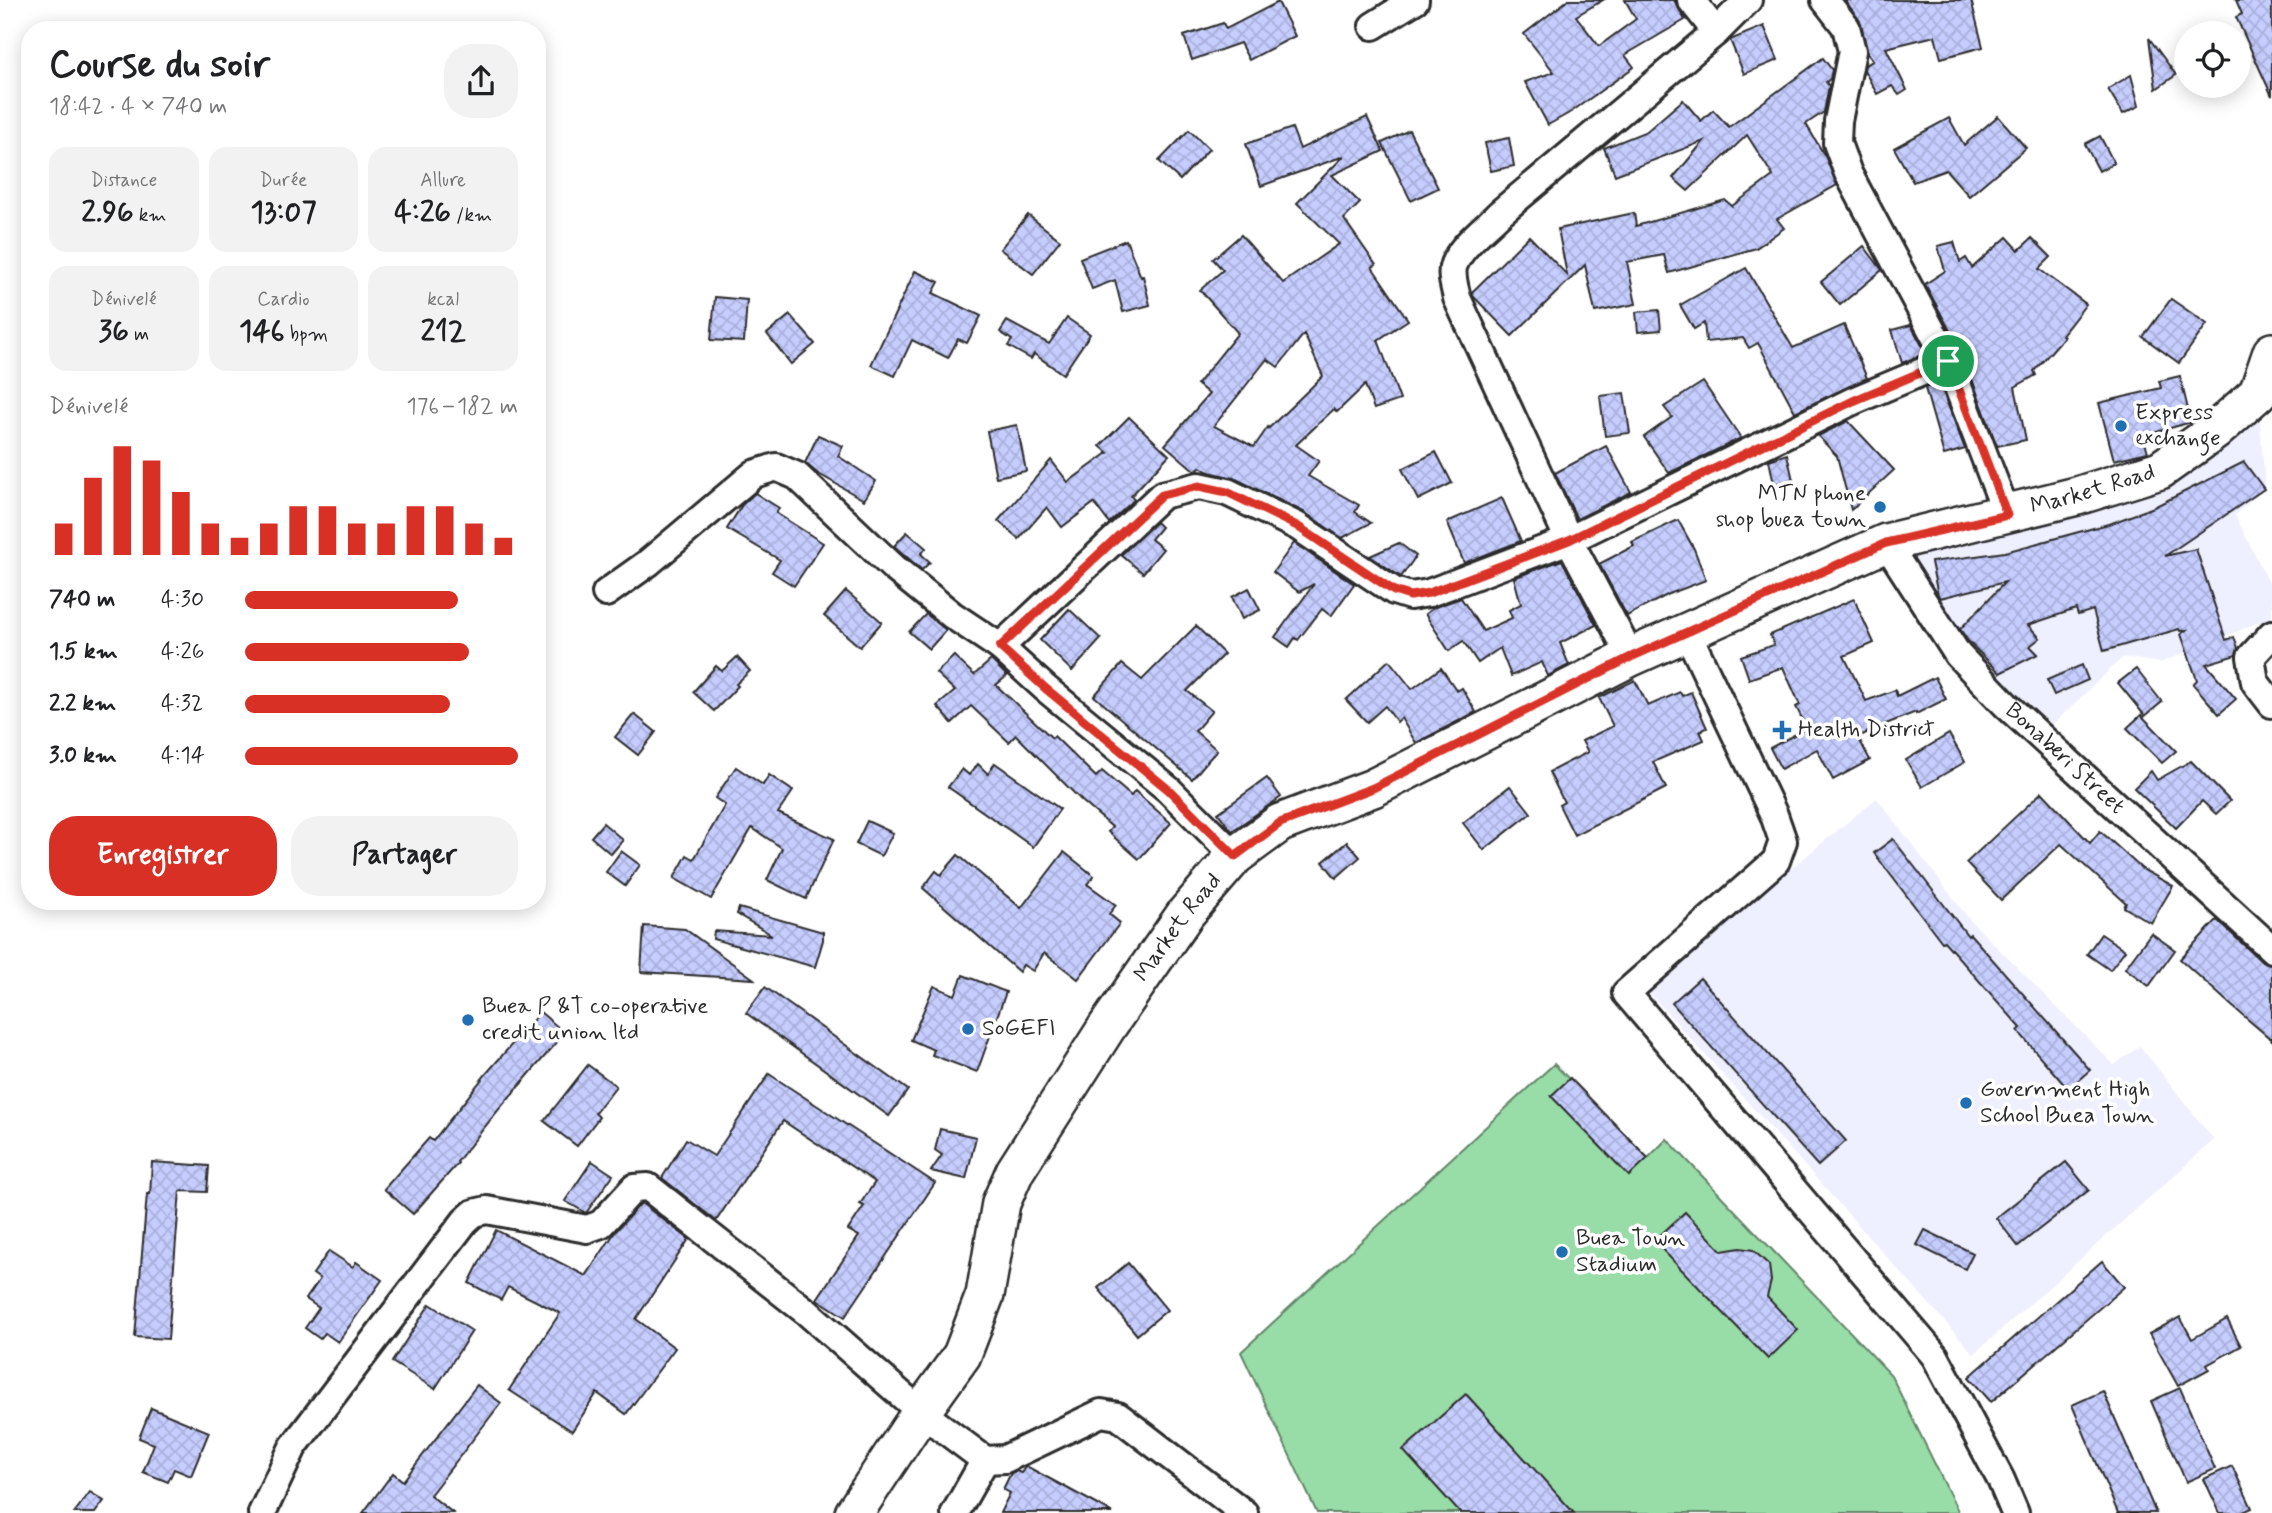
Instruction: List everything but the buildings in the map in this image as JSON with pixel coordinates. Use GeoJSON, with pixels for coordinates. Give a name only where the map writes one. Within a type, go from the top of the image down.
{"type":"FeatureCollection","features":[{"type":"Feature","properties":{"kind":"main road","name":"Market Road"},"geometry":{"type":"LineString","coordinates":[[854,1513],[962,1355],[985,1295],[1000,1203],[1015,1171],[1107,1027],[1186,913],[1235,856],[1280,823],[1373,788],[1631,657],[1886,543],[2007,515],[2160,470],[2215,431],[2258,393],[2272,352]]}},
{"type":"Feature","properties":{"kind":"street"},"geometry":{"type":"LineString","coordinates":[[1373,26],[1415,0]]}},
{"type":"Feature","properties":{"kind":"street"},"geometry":{"type":"LineString","coordinates":[[1691,0],[1716,32]]}},
{"type":"Feature","properties":{"kind":"street"},"geometry":{"type":"LineString","coordinates":[[1631,657],[1569,540],[1457,298],[1453,266],[1468,246],[1500,214],[1716,32],[1748,0]]}},
{"type":"Feature","properties":{"kind":"street"},"geometry":{"type":"LineString","coordinates":[[1825,0],[1846,27],[1852,51],[1838,121],[1838,143],[1848,173],[1948,361],[2007,515]]}},
{"type":"Feature","properties":{"kind":"street"},"geometry":{"type":"LineString","coordinates":[[1000,647],[1162,495],[1199,486],[1227,492],[1297,526],[1394,591],[1410,596],[1429,593],[1569,540],[1853,401],[1948,361]]}},
{"type":"Feature","properties":{"kind":"street"},"geometry":{"type":"LineString","coordinates":[[606,593],[648,563],[754,474],[776,467],[797,476],[893,567],[952,615],[1000,647],[1045,688],[1169,790],[1235,856]]}},
{"type":"Feature","properties":{"kind":"street","name":"Bonaberi Street"},"geometry":{"type":"LineString","coordinates":[[1886,543],[1958,654],[2006,705],[2272,949]]}},
{"type":"Feature","properties":{"kind":"street"},"geometry":{"type":"LineString","coordinates":[[1687,632],[1774,815],[1783,841],[1776,861],[1626,993],[1935,1356],[2001,1480],[2015,1513]]}},
{"type":"Feature","properties":{"kind":"street"},"geometry":{"type":"LineString","coordinates":[[2272,634],[2251,657],[2255,682],[2272,704]]}},
{"type":"Feature","properties":{"kind":"street"},"geometry":{"type":"LineString","coordinates":[[262,1513],[293,1447],[465,1221],[474,1213],[487,1210],[587,1230],[601,1224],[634,1188],[648,1188],[808,1313],[921,1412],[985,1460],[1005,1459],[1101,1413],[1118,1416],[1244,1513]]}},
{"type":"Feature","properties":{"kind":"street"},"geometry":{"type":"LineString","coordinates":[[955,1513],[985,1460]]}},
{"type":"Feature","properties":{"kind":"shaded area"},"geometry":{"type":"Polygon","coordinates":[[[2259,406],[2265,488],[2235,515],[2272,589],[2272,617],[2160,663],[2123,657],[2046,731],[1957,646],[1895,549],[2116,494],[2259,406]]]}},
{"type":"Feature","properties":{"kind":"shaded area","name":"Government High School Buea Town"},"geometry":{"type":"Polygon","coordinates":[[[1877,798],[1969,919],[2114,1065],[2140,1046],[2214,1140],[1974,1354],[1645,988],[1877,798]]]}},
{"type":"Feature","properties":{"kind":"green space","name":"Buea Town Stadium"},"geometry":{"type":"Polygon","coordinates":[[[1554,1064],[1648,1158],[1667,1139],[1891,1375],[1959,1513],[1317,1513],[1241,1352],[1554,1064]]]}},
{"type":"Feature","properties":{"kind":"place","name":"Express exchange"},"geometry":{"type":"Point","coordinates":[2121,426]}},
{"type":"Feature","properties":{"kind":"place","name":"MTN phone shop buea town"},"geometry":{"type":"Point","coordinates":[1880,507]}},
{"type":"Feature","properties":{"kind":"place","name":"Health District"},"geometry":{"type":"Point","coordinates":[1782,730]}},
{"type":"Feature","properties":{"kind":"place","name":"Buea P &T co-operative credit union ltd"},"geometry":{"type":"Point","coordinates":[468,1020]}},
{"type":"Feature","properties":{"kind":"place","name":"SoGEFI"},"geometry":{"type":"Point","coordinates":[968,1029]}},
{"type":"Feature","properties":{"kind":"place","name":"Government High School Buea Town"},"geometry":{"type":"Point","coordinates":[1966,1103]}},
{"type":"Feature","properties":{"kind":"place","name":"Buea Town Stadium"},"geometry":{"type":"Point","coordinates":[1562,1252]}},
{"type":"Feature","properties":{"kind":"route"},"geometry":{"type":"LineString","coordinates":[[1948,361],[2007,515],[1886,543],[1631,657],[1373,788],[1280,823],[1235,856],[1169,790],[1045,688],[1000,647],[1162,495],[1199,486],[1227,492],[1297,526],[1394,591],[1410,596],[1429,593],[1569,540],[1853,401],[1948,361]]}}]}
